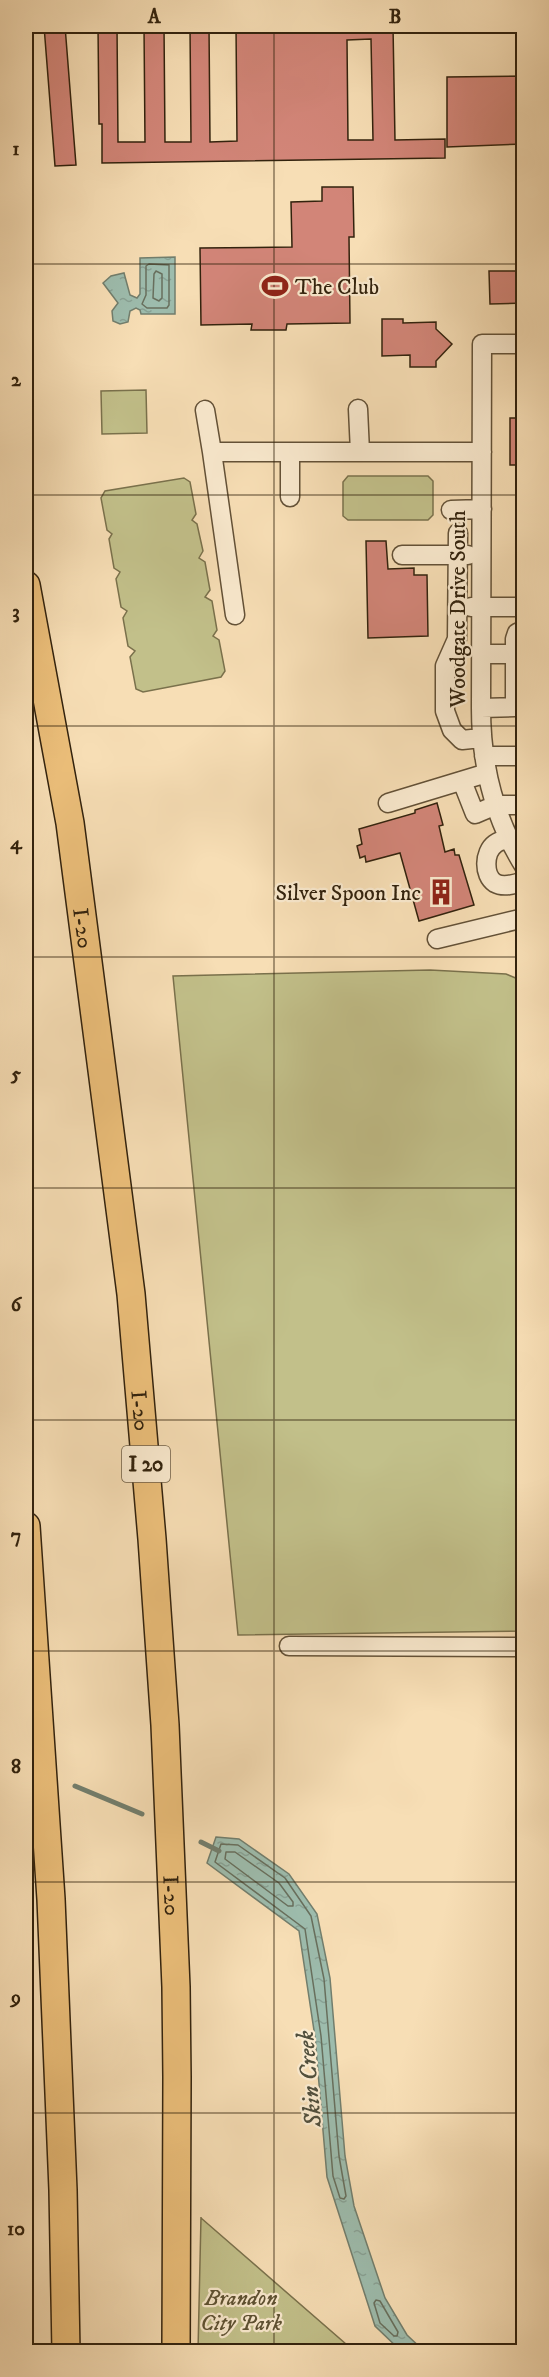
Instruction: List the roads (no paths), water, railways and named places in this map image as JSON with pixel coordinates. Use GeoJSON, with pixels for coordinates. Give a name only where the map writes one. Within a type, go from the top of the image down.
{"type":"FeatureCollection","features":[{"type":"Feature","properties":{"kind":"highway","name":"I-20"},"geometry":{"type":"LineString","coordinates":[[26,585],[70,823],[131,1294],[152,1527],[165,1725],[175,1975],[176,2352]]}},
{"type":"Feature","properties":{"kind":"highway"},"geometry":{"type":"LineString","coordinates":[[26,1526],[51,1911],[63,2190],[66,2352]]}},
{"type":"Feature","properties":{"kind":"street","name":"Woodgate Drive South"},"geometry":{"type":"LineString","coordinates":[[524,344],[482,344],[481,654],[484,756],[496,805],[516,839],[524,866]]}},
{"type":"Feature","properties":{"kind":"street"},"geometry":{"type":"LineString","coordinates":[[358,409],[360,452]]}},
{"type":"Feature","properties":{"kind":"street"},"geometry":{"type":"LineString","coordinates":[[206,410],[235,615]]}},
{"type":"Feature","properties":{"kind":"street"},"geometry":{"type":"LineString","coordinates":[[212,452],[482,452]]}},
{"type":"Feature","properties":{"kind":"street"},"geometry":{"type":"LineString","coordinates":[[291,452],[291,497]]}},
{"type":"Feature","properties":{"kind":"street"},"geometry":{"type":"LineString","coordinates":[[452,510],[482,509]]}},
{"type":"Feature","properties":{"kind":"street"},"geometry":{"type":"LineString","coordinates":[[458,532],[457,639],[445,666],[445,711],[452,730],[458,737],[484,756],[524,756]]}},
{"type":"Feature","properties":{"kind":"street"},"geometry":{"type":"LineString","coordinates":[[402,555],[482,555]]}},
{"type":"Feature","properties":{"kind":"street"},"geometry":{"type":"LineString","coordinates":[[458,607],[524,607]]}},
{"type":"Feature","properties":{"kind":"street"},"geometry":{"type":"LineString","coordinates":[[481,708],[515,707],[515,639],[517,633],[524,630]]}},
{"type":"Feature","properties":{"kind":"street"},"geometry":{"type":"LineString","coordinates":[[481,654],[515,654]]}},
{"type":"Feature","properties":{"kind":"street"},"geometry":{"type":"LineString","coordinates":[[388,803],[462,781],[484,756]]}},
{"type":"Feature","properties":{"kind":"street"},"geometry":{"type":"LineString","coordinates":[[462,781],[475,814],[496,805],[524,805]]}},
{"type":"Feature","properties":{"kind":"street"},"geometry":{"type":"LineString","coordinates":[[516,839],[497,843],[491,848],[486,861],[490,878],[496,884],[504,885],[524,881]]}},
{"type":"Feature","properties":{"kind":"street"},"geometry":{"type":"LineString","coordinates":[[437,939],[524,918]]}},
{"type":"Feature","properties":{"kind":"street"},"geometry":{"type":"LineString","coordinates":[[289,1646],[524,1647]]}},
{"type":"Feature","properties":{"kind":"water"},"geometry":{"type":"Polygon","coordinates":[[[175,257],[175,314],[141,314],[136,308],[130,311],[128,322],[120,324],[113,321],[112,311],[118,303],[103,283],[111,276],[124,273],[130,295],[137,298],[140,294],[140,258],[175,257]]]}},
{"type":"Feature","properties":{"kind":"water"},"geometry":{"type":"Polygon","coordinates":[[[216,1837],[239,1839],[289,1874],[317,1914],[330,1978],[345,2156],[354,2206],[385,2298],[407,2335],[424,2351],[401,2351],[375,2326],[327,2177],[315,2037],[299,1931],[207,1863],[216,1837]]]}},
{"type":"Feature","properties":{"kind":"waterway","name":"Skin Creek"},"geometry":{"type":"LineString","coordinates":[[75,1786],[142,1814]]}},
{"type":"Feature","properties":{"kind":"waterway","name":"Skin Creek"},"geometry":{"type":"LineString","coordinates":[[201,1842],[219,1851]]}},
{"type":"Feature","properties":{"kind":"place","name":"The Club"},"geometry":{"type":"Point","coordinates":[275,286]}},
{"type":"Feature","properties":{"kind":"place","name":"Silver Spoon Inc"},"geometry":{"type":"Point","coordinates":[441,892]}},
{"type":"Feature","properties":{"kind":"park label","name":"Brandon City Park"},"geometry":{"type":"Point","coordinates":[241,2310]}}]}
